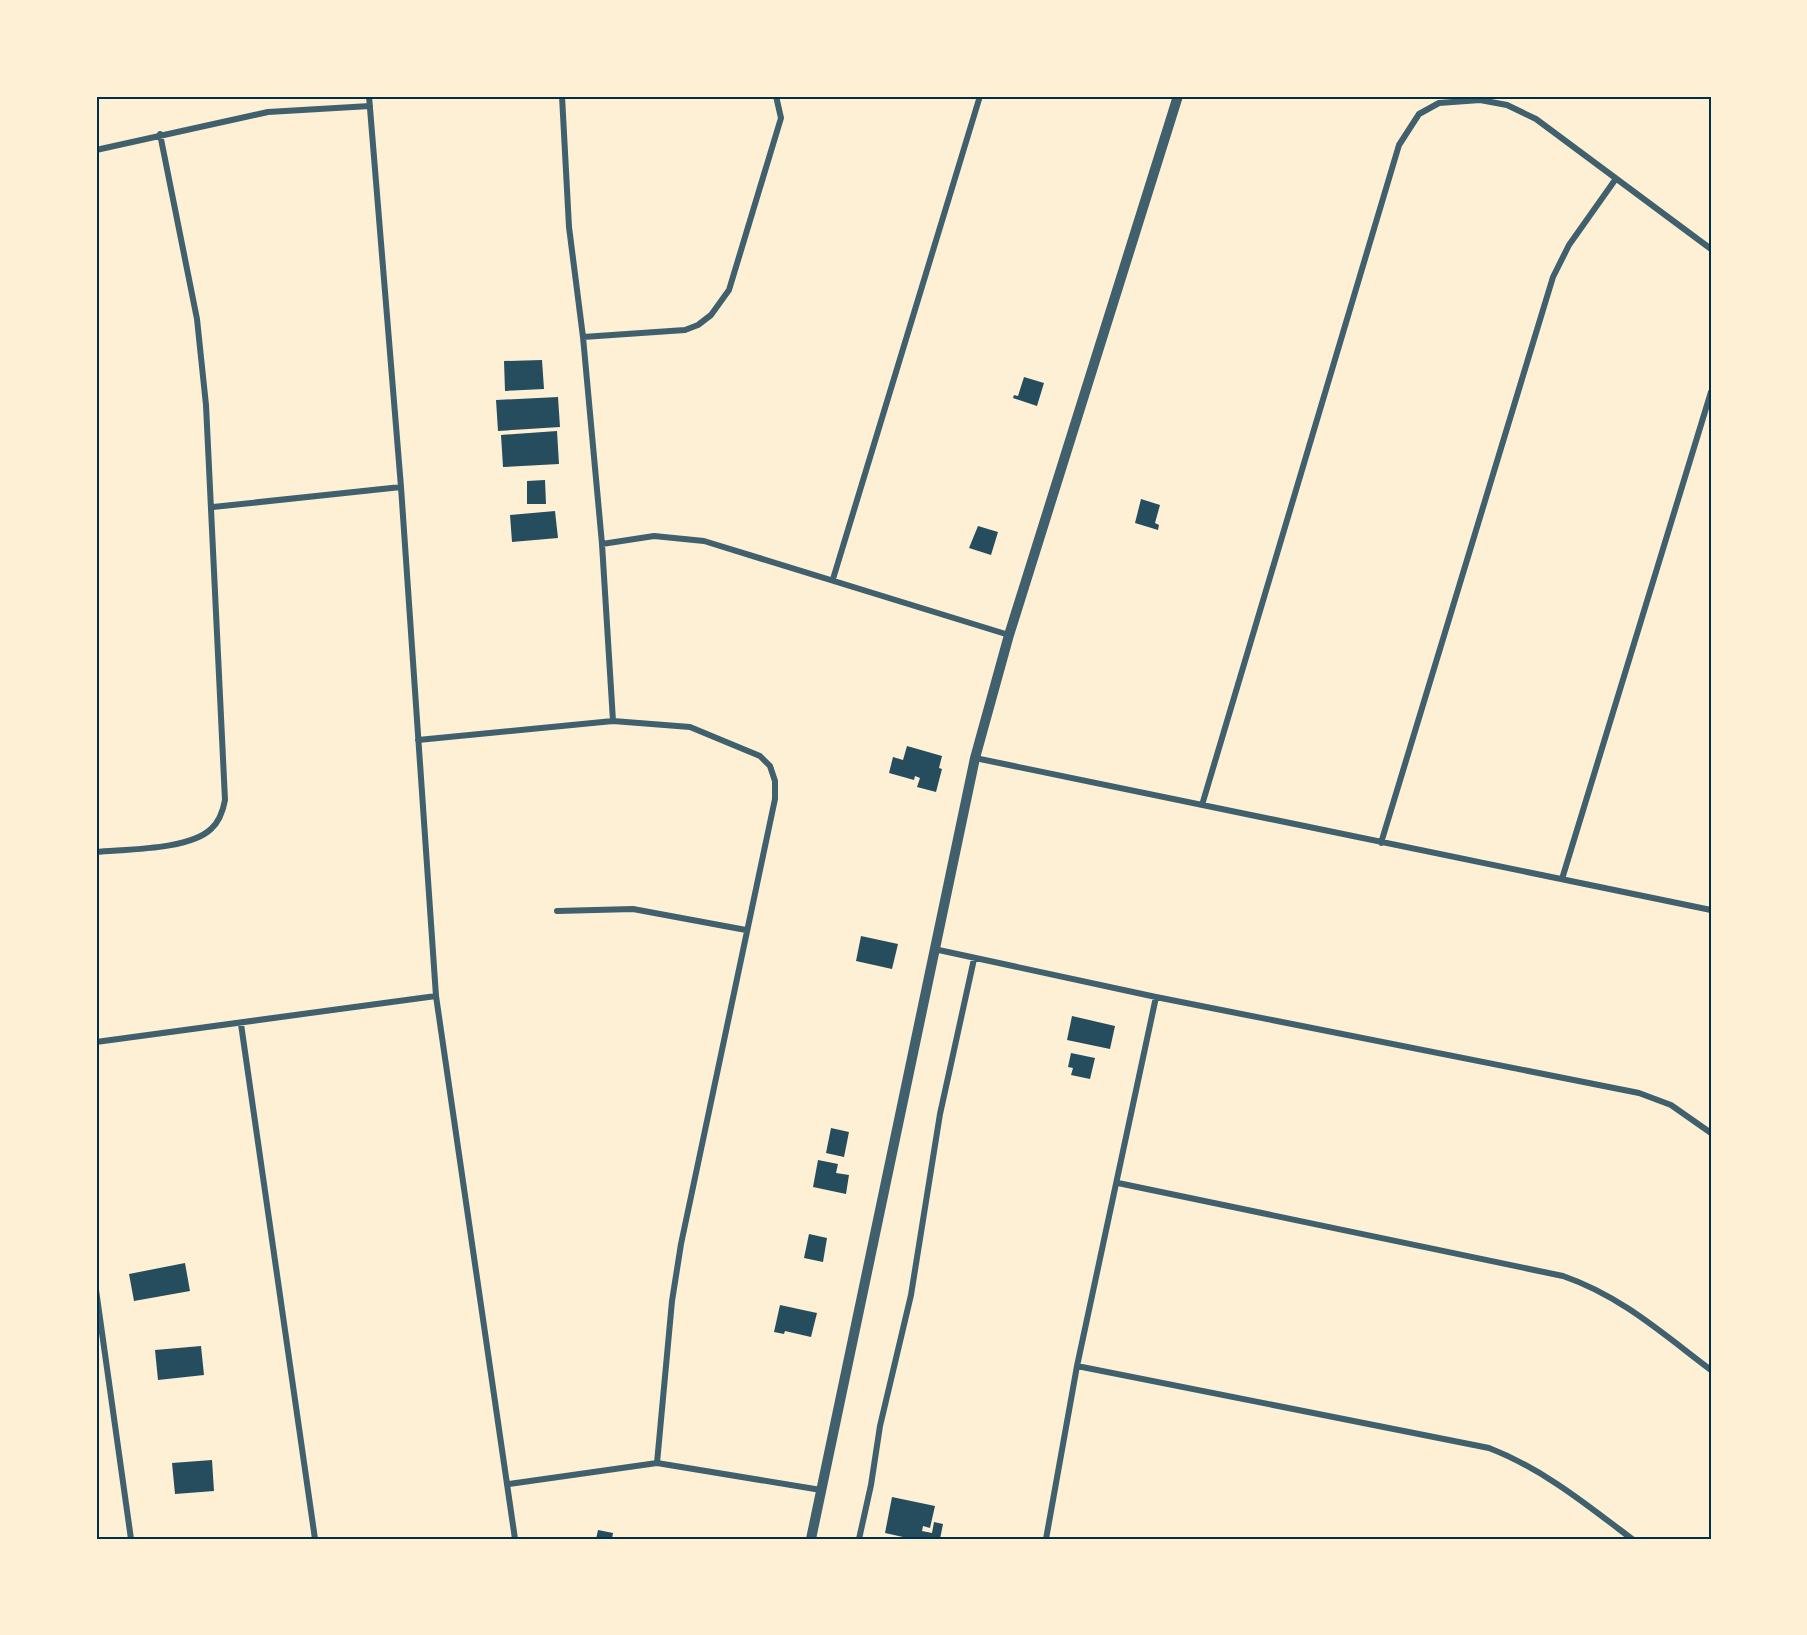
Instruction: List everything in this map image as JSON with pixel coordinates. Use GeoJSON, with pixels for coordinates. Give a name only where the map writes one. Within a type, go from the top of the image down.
{"type":"FeatureCollection","features":[{"type":"Feature","properties":{"kind":"street"},"geometry":{"type":"LineString","coordinates":[[369,96],[401,487],[436,996],[509,1484],[515,1539]]}},
{"type":"Feature","properties":{"kind":"street"},"geometry":{"type":"LineString","coordinates":[[562,96],[569,227],[583,337],[602,544],[613,721]]}},
{"type":"Feature","properties":{"kind":"street"},"geometry":{"type":"LineString","coordinates":[[583,337],[685,330],[698,325],[723,302],[736,272],[781,118],[776,96]]}},
{"type":"Feature","properties":{"kind":"street"},"geometry":{"type":"LineString","coordinates":[[833,579],[980,96]]}},
{"type":"Feature","properties":{"kind":"street"},"geometry":{"type":"LineString","coordinates":[[811,1539],[933,949],[975,758],[1009,635],[1178,96]]}},
{"type":"Feature","properties":{"kind":"street"},"geometry":{"type":"LineString","coordinates":[[1202,805],[1399,145],[1407,129],[1419,114],[1439,103],[1480,100],[1507,105],[1536,119],[1615,180],[1711,249]]}},
{"type":"Feature","properties":{"kind":"street"},"geometry":{"type":"LineString","coordinates":[[96,150],[160,134],[268,112],[370,106]]}},
{"type":"Feature","properties":{"kind":"street"},"geometry":{"type":"LineString","coordinates":[[96,852],[177,844],[195,839],[211,830],[221,816],[225,783],[213,507],[198,319],[160,134]]}},
{"type":"Feature","properties":{"kind":"street"},"geometry":{"type":"LineString","coordinates":[[1381,843],[1553,277],[1569,245],[1615,180]]}},
{"type":"Feature","properties":{"kind":"street"},"geometry":{"type":"LineString","coordinates":[[1562,879],[1711,392]]}},
{"type":"Feature","properties":{"kind":"street"},"geometry":{"type":"LineString","coordinates":[[213,507],[401,487]]}},
{"type":"Feature","properties":{"kind":"street"},"geometry":{"type":"LineString","coordinates":[[602,544],[654,536],[678,537],[704,542],[833,579],[1009,635]]}},
{"type":"Feature","properties":{"kind":"street"},"geometry":{"type":"LineString","coordinates":[[418,741],[613,721],[690,727],[760,756],[770,766],[776,782],[775,799],[681,1244],[672,1301],[657,1463]]}},
{"type":"Feature","properties":{"kind":"street"},"geometry":{"type":"LineString","coordinates":[[975,758],[1711,910]]}},
{"type":"Feature","properties":{"kind":"street"},"geometry":{"type":"LineString","coordinates":[[557,911],[633,909],[746,930]]}},
{"type":"Feature","properties":{"kind":"street"},"geometry":{"type":"LineString","coordinates":[[933,949],[1156,997],[1639,1093],[1671,1104],[1711,1133]]}},
{"type":"Feature","properties":{"kind":"street"},"geometry":{"type":"LineString","coordinates":[[860,1539],[880,1426],[911,1295],[940,1114],[974,959]]}},
{"type":"Feature","properties":{"kind":"street"},"geometry":{"type":"LineString","coordinates":[[96,1042],[436,996]]}},
{"type":"Feature","properties":{"kind":"street"},"geometry":{"type":"LineString","coordinates":[[1046,1539],[1077,1366],[1156,997]]}},
{"type":"Feature","properties":{"kind":"street"},"geometry":{"type":"LineString","coordinates":[[241,1024],[315,1539]]}},
{"type":"Feature","properties":{"kind":"street"},"geometry":{"type":"LineString","coordinates":[[1118,1183],[1563,1276],[1589,1285],[1618,1300],[1711,1370]]}},
{"type":"Feature","properties":{"kind":"street"},"geometry":{"type":"LineString","coordinates":[[96,1290],[131,1539]]}},
{"type":"Feature","properties":{"kind":"street"},"geometry":{"type":"LineString","coordinates":[[1077,1366],[1489,1448],[1521,1461],[1560,1485],[1632,1539]]}},
{"type":"Feature","properties":{"kind":"street"},"geometry":{"type":"LineString","coordinates":[[509,1484],[657,1463],[822,1490]]}},
{"type":"Feature","properties":{"kind":"building"},"geometry":{"type":"Polygon","coordinates":[[[542,360],[544,389],[505,391],[504,361],[542,360]]]}},
{"type":"Feature","properties":{"kind":"building"},"geometry":{"type":"Polygon","coordinates":[[[1024,377],[1044,383],[1037,406],[1013,398],[1014,395],[1018,396],[1024,377]]]}},
{"type":"Feature","properties":{"kind":"building"},"geometry":{"type":"Polygon","coordinates":[[[558,397],[560,427],[498,431],[496,400],[558,397]]]}},
{"type":"Feature","properties":{"kind":"building"},"geometry":{"type":"Polygon","coordinates":[[[557,431],[559,464],[503,467],[501,435],[557,431]]]}},
{"type":"Feature","properties":{"kind":"building"},"geometry":{"type":"Polygon","coordinates":[[[545,480],[546,504],[527,504],[527,481],[545,480]]]}},
{"type":"Feature","properties":{"kind":"building"},"geometry":{"type":"Polygon","coordinates":[[[1141,499],[1160,505],[1155,523],[1159,525],[1158,530],[1135,523],[1141,499]]]}},
{"type":"Feature","properties":{"kind":"building"},"geometry":{"type":"Polygon","coordinates":[[[555,511],[558,538],[512,542],[510,515],[555,511]]]}},
{"type":"Feature","properties":{"kind":"building"},"geometry":{"type":"Polygon","coordinates":[[[978,526],[998,532],[991,555],[969,548],[978,526]]]}},
{"type":"Feature","properties":{"kind":"building"},"geometry":{"type":"Polygon","coordinates":[[[907,746],[942,756],[939,768],[942,769],[936,792],[917,787],[920,778],[915,776],[914,780],[889,773],[893,757],[903,760],[907,746]]]}},
{"type":"Feature","properties":{"kind":"building"},"geometry":{"type":"Polygon","coordinates":[[[861,936],[898,944],[892,969],[856,961],[861,936]]]}},
{"type":"Feature","properties":{"kind":"building"},"geometry":{"type":"Polygon","coordinates":[[[1072,1016],[1115,1026],[1110,1049],[1067,1040],[1072,1016]]]}},
{"type":"Feature","properties":{"kind":"building"},"geometry":{"type":"Polygon","coordinates":[[[1071,1053],[1095,1058],[1090,1079],[1071,1075],[1073,1068],[1068,1067],[1071,1053]]]}},
{"type":"Feature","properties":{"kind":"building"},"geometry":{"type":"Polygon","coordinates":[[[831,1128],[849,1132],[844,1157],[826,1153],[831,1128]]]}},
{"type":"Feature","properties":{"kind":"building"},"geometry":{"type":"Polygon","coordinates":[[[818,1160],[838,1164],[836,1173],[849,1175],[846,1194],[813,1187],[818,1160]]]}},
{"type":"Feature","properties":{"kind":"building"},"geometry":{"type":"Polygon","coordinates":[[[809,1234],[827,1238],[823,1262],[804,1258],[809,1234]]]}},
{"type":"Feature","properties":{"kind":"building"},"geometry":{"type":"Polygon","coordinates":[[[185,1263],[190,1291],[134,1301],[129,1274],[185,1263]]]}},
{"type":"Feature","properties":{"kind":"building"},"geometry":{"type":"Polygon","coordinates":[[[780,1305],[817,1313],[811,1337],[785,1331],[784,1334],[774,1332],[780,1305]]]}},
{"type":"Feature","properties":{"kind":"building"},"geometry":{"type":"Polygon","coordinates":[[[201,1346],[204,1375],[158,1380],[155,1350],[201,1346]]]}},
{"type":"Feature","properties":{"kind":"building"},"geometry":{"type":"Polygon","coordinates":[[[212,1460],[214,1491],[175,1494],[172,1463],[212,1460]]]}},
{"type":"Feature","properties":{"kind":"building"},"geometry":{"type":"Polygon","coordinates":[[[892,1497],[935,1506],[930,1528],[923,1526],[922,1531],[932,1533],[934,1522],[943,1524],[940,1539],[912,1539],[885,1533],[892,1497]]]}},
{"type":"Feature","properties":{"kind":"building"},"geometry":{"type":"Polygon","coordinates":[[[598,1530],[613,1533],[612,1539],[596,1539],[598,1530]]]}}]}
